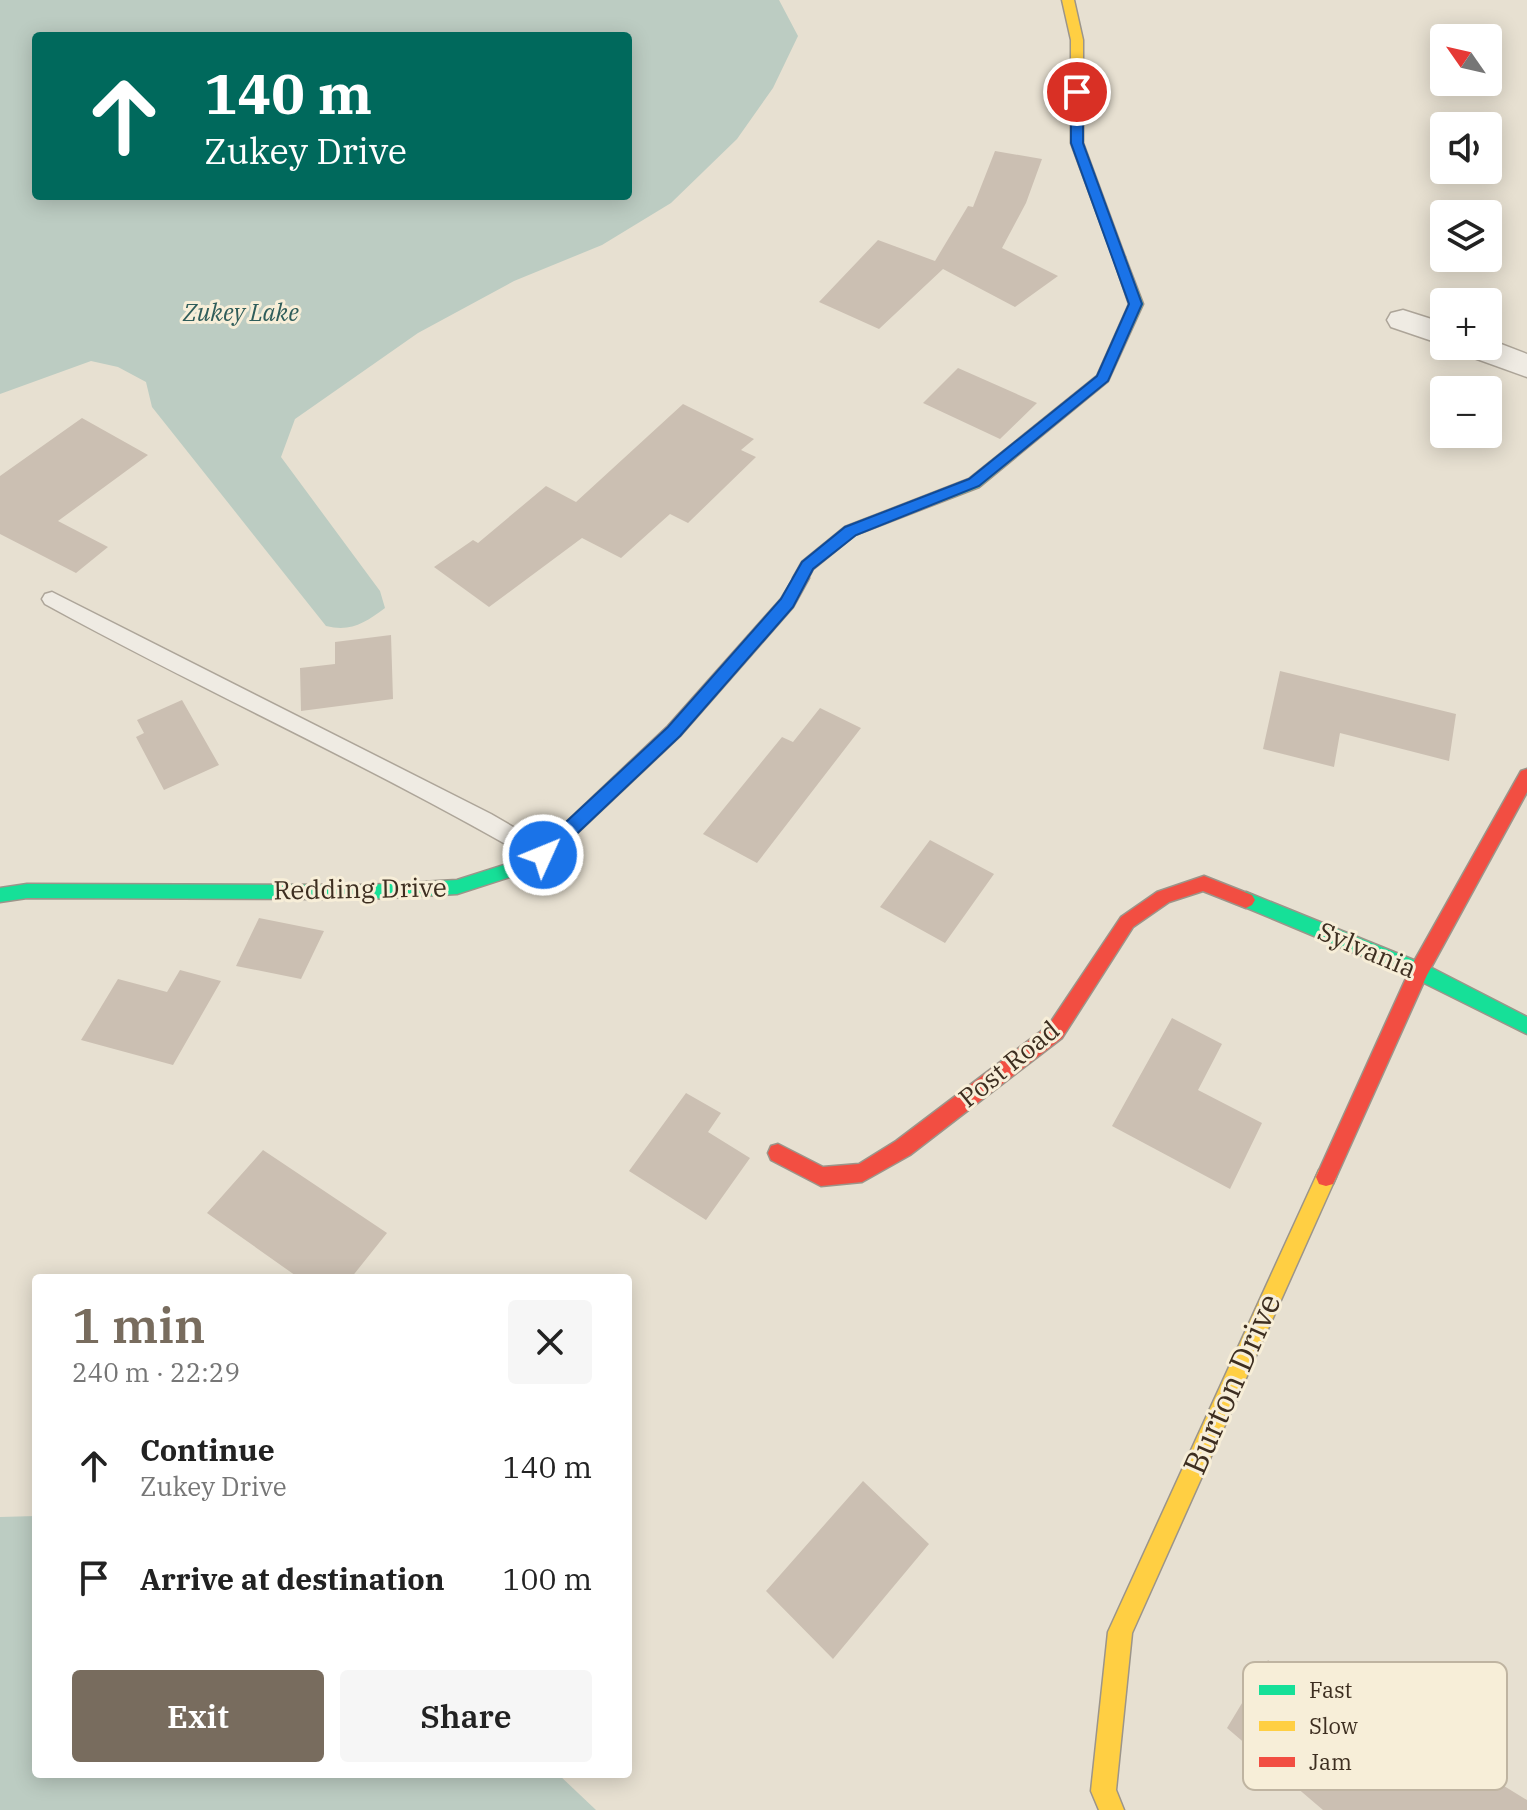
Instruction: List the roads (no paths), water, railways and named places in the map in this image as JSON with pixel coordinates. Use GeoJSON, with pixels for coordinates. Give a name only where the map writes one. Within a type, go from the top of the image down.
{"type":"FeatureCollection","features":[{"type":"Feature","properties":{"kind":"street","name":"Redding Drive"},"geometry":{"type":"LineString","coordinates":[[0,895],[27,891],[367,892],[457,887],[532,863],[543,855],[674,731],[787,603],[807,566],[850,531],[974,483],[1103,378],[1136,304],[1077,143],[1077,40],[1068,0]]}},
{"type":"Feature","properties":{"kind":"street"},"geometry":{"type":"LineString","coordinates":[[1403,320],[1430,329]]}},
{"type":"Feature","properties":{"kind":"street"},"geometry":{"type":"LineString","coordinates":[[1502,356],[1527,366]]}},
{"type":"Feature","properties":{"kind":"street","name":"Burton Drive"},"geometry":{"type":"LineString","coordinates":[[1112,1810],[1103,1791],[1120,1632],[1419,971],[1527,776]]}},
{"type":"Feature","properties":{"kind":"street","name":"Sylvania"},"geometry":{"type":"LineString","coordinates":[[1204,883],[1419,971],[1527,1026]]}},
{"type":"Feature","properties":{"kind":"street","name":"Post Road"},"geometry":{"type":"LineString","coordinates":[[778,1153],[821,1177],[862,1173],[903,1148],[1055,1032],[1127,922],[1163,897],[1204,883]]}},
{"type":"Feature","properties":{"kind":"lane"},"geometry":{"type":"LineString","coordinates":[[52,599],[120,637],[473,812],[543,855]]}},
{"type":"Feature","properties":{"kind":"water","name":"Zukey Lake"},"geometry":{"type":"Polygon","coordinates":[[[0,0],[779,0],[798,36],[773,88],[737,139],[671,203],[602,245],[514,281],[418,333],[295,419],[281,457],[380,591],[385,608],[364,622],[343,628],[326,626],[152,407],[146,382],[118,367],[91,361],[0,394],[0,0]]]}},
{"type":"Feature","properties":{"kind":"water"},"geometry":{"type":"Polygon","coordinates":[[[32,1516],[32,1778],[562,1778],[596,1810],[0,1810],[0,1517],[32,1516]]]}}]}
